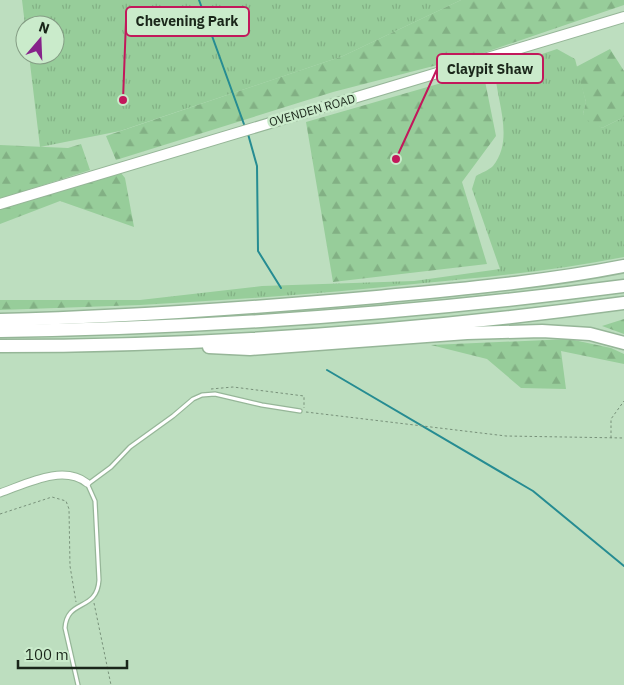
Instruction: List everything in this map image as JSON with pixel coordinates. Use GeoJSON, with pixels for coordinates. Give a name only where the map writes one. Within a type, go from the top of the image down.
{"type":"FeatureCollection","features":[{"type":"Feature","properties":{"kind":"highway"},"geometry":{"type":"LineString","coordinates":[[0,320],[160,313],[338,300],[510,283],[624,266]]}},
{"type":"Feature","properties":{"kind":"highway"},"geometry":{"type":"LineString","coordinates":[[0,330],[160,326],[330,317],[476,304],[624,286]]}},
{"type":"Feature","properties":{"kind":"highway"},"geometry":{"type":"LineString","coordinates":[[0,346],[164,342],[385,329],[624,303]]}},
{"type":"Feature","properties":{"kind":"highway"},"geometry":{"type":"LineString","coordinates":[[164,342],[224,349],[250,349],[433,336],[542,331],[590,334],[624,343]]}},
{"type":"Feature","properties":{"kind":"main road","name":"OVENDEN ROAD"},"geometry":{"type":"LineString","coordinates":[[0,204],[624,17]]}},
{"type":"Feature","properties":{"kind":"street"},"geometry":{"type":"LineString","coordinates":[[0,492],[60,475],[70,474],[87,484]]}},
{"type":"Feature","properties":{"kind":"lane"},"geometry":{"type":"LineString","coordinates":[[78,685],[65,628],[66,620],[79,606],[93,599],[99,588],[95,501],[87,484],[105,472],[130,448],[174,416],[193,399],[205,394],[215,394],[262,406],[302,411]]}},
{"type":"Feature","properties":{"kind":"path"},"geometry":{"type":"LineString","coordinates":[[205,394],[208,390],[222,386],[304,396],[302,411],[506,436],[624,438]]}},
{"type":"Feature","properties":{"kind":"path"},"geometry":{"type":"LineString","coordinates":[[610,438],[611,419],[624,401]]}},
{"type":"Feature","properties":{"kind":"path"},"geometry":{"type":"LineString","coordinates":[[0,514],[52,497],[66,501],[69,509],[71,583],[79,606]]}},
{"type":"Feature","properties":{"kind":"path"},"geometry":{"type":"LineString","coordinates":[[93,599],[111,685]]}},
{"type":"Feature","properties":{"kind":"green space"},"geometry":{"type":"Polygon","coordinates":[[[22,0],[461,0],[343,56],[120,131],[40,147],[30,65],[65,65],[65,15],[24,15],[22,0]]]}},
{"type":"Feature","properties":{"kind":"green space"},"geometry":{"type":"Polygon","coordinates":[[[461,0],[624,0],[624,5],[480,54],[333,92],[116,160],[106,136],[343,56],[461,0]]]}},
{"type":"Feature","properties":{"kind":"green space"},"geometry":{"type":"Polygon","coordinates":[[[557,49],[575,59],[586,102],[583,114],[602,128],[624,117],[624,257],[474,278],[318,293],[140,305],[140,300],[262,286],[414,281],[500,269],[472,189],[476,176],[493,166],[503,144],[503,119],[495,70],[557,49]]]}},
{"type":"Feature","properties":{"kind":"green space"},"geometry":{"type":"Polygon","coordinates":[[[610,49],[624,71],[624,117],[602,128],[587,120],[583,114],[586,102],[576,67],[610,49]]]}},
{"type":"Feature","properties":{"kind":"green space"},"geometry":{"type":"Polygon","coordinates":[[[483,71],[496,136],[462,182],[487,264],[333,282],[306,122],[483,71]]]}},
{"type":"Feature","properties":{"kind":"green space"},"geometry":{"type":"Polygon","coordinates":[[[81,144],[90,170],[0,199],[0,145],[68,148],[81,144]]]}},
{"type":"Feature","properties":{"kind":"green space"},"geometry":{"type":"Polygon","coordinates":[[[121,173],[125,178],[134,227],[60,201],[0,224],[0,209],[121,173]]]}},
{"type":"Feature","properties":{"kind":"green space"},"geometry":{"type":"Polygon","coordinates":[[[0,300],[140,300],[140,305],[0,310],[0,300]]]}},
{"type":"Feature","properties":{"kind":"green space"},"geometry":{"type":"Polygon","coordinates":[[[624,319],[624,334],[602,326],[624,319]]]}},
{"type":"Feature","properties":{"kind":"green space"},"geometry":{"type":"Polygon","coordinates":[[[569,339],[611,348],[624,354],[624,364],[561,351],[566,389],[521,388],[487,359],[431,345],[569,339]]]}},
{"type":"Feature","properties":{"kind":"waterway"},"geometry":{"type":"LineString","coordinates":[[199,0],[245,127]]}},
{"type":"Feature","properties":{"kind":"waterway"},"geometry":{"type":"LineString","coordinates":[[248,134],[257,166],[258,251],[281,288]]}},
{"type":"Feature","properties":{"kind":"waterway"},"geometry":{"type":"LineString","coordinates":[[327,370],[533,491],[624,566]]}},
{"type":"Feature","properties":{"kind":"place","name":"Chevening Park"},"geometry":{"type":"Point","coordinates":[123,100]}},
{"type":"Feature","properties":{"kind":"place","name":"Claypit Shaw"},"geometry":{"type":"Point","coordinates":[396,159]}}]}
